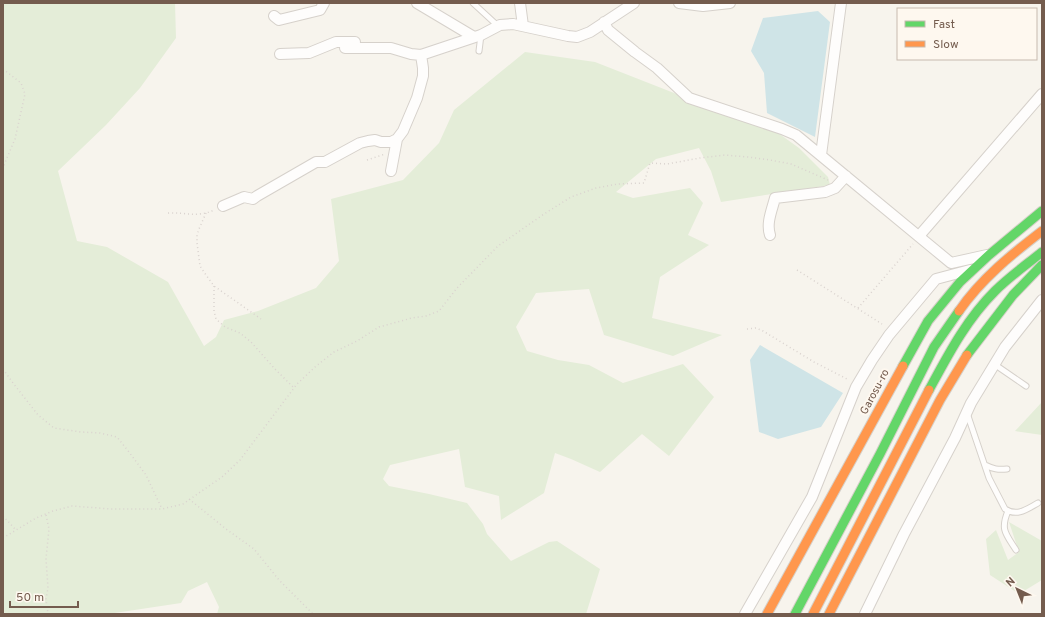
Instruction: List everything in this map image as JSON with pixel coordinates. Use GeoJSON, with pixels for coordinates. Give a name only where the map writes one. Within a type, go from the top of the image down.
{"type":"FeatureCollection","features":[{"type":"Feature","properties":{"kind":"main road","name":"Garosu-ro"},"geometry":{"type":"LineString","coordinates":[[767,614],[928,321],[972,270],[1003,242],[1042,211]]}},
{"type":"Feature","properties":{"kind":"main road"},"geometry":{"type":"LineString","coordinates":[[795,614],[880,454],[934,347],[962,306],[986,278],[1017,250],[1042,232]]}},
{"type":"Feature","properties":{"kind":"main road"},"geometry":{"type":"LineString","coordinates":[[813,614],[959,335],[977,311],[995,291],[1042,252]]}},
{"type":"Feature","properties":{"kind":"main road"},"geometry":{"type":"LineString","coordinates":[[828,614],[940,400],[962,362],[1013,295],[1042,266]]}},
{"type":"Feature","properties":{"kind":"main road"},"geometry":{"type":"LineString","coordinates":[[778,612],[807,555],[817,523]]}},
{"type":"Feature","properties":{"kind":"street"},"geometry":{"type":"LineString","coordinates":[[274,16],[279,20],[320,10],[324,3]]}},
{"type":"Feature","properties":{"kind":"street"},"geometry":{"type":"LineString","coordinates":[[417,3],[426,6],[478,36]]}},
{"type":"Feature","properties":{"kind":"street"},"geometry":{"type":"LineString","coordinates":[[520,3],[523,26]]}},
{"type":"Feature","properties":{"kind":"street"},"geometry":{"type":"LineString","coordinates":[[344,48],[391,48],[411,54],[421,55],[478,36],[498,26],[513,24],[576,37],[590,32],[634,3]]}},
{"type":"Feature","properties":{"kind":"street"},"geometry":{"type":"LineString","coordinates":[[679,3],[702,6],[730,3]]}},
{"type":"Feature","properties":{"kind":"street"},"geometry":{"type":"LineString","coordinates":[[820,155],[841,3]]}},
{"type":"Feature","properties":{"kind":"street"},"geometry":{"type":"LineString","coordinates":[[604,22],[608,30],[657,68],[689,98],[796,135],[844,178],[919,236],[951,263],[989,255]]}},
{"type":"Feature","properties":{"kind":"street"},"geometry":{"type":"LineString","coordinates":[[280,54],[310,53],[336,42],[388,43],[399,50]]}},
{"type":"Feature","properties":{"kind":"street"},"geometry":{"type":"LineString","coordinates":[[391,171],[397,139],[403,131],[418,98],[423,76],[421,55]]}},
{"type":"Feature","properties":{"kind":"street"},"geometry":{"type":"LineString","coordinates":[[919,236],[1042,94]]}},
{"type":"Feature","properties":{"kind":"street"},"geometry":{"type":"LineString","coordinates":[[223,206],[244,197],[253,199],[316,162],[325,162],[360,143],[375,140],[381,142],[391,142],[397,139]]}},
{"type":"Feature","properties":{"kind":"street"},"geometry":{"type":"LineString","coordinates":[[770,235],[768,229],[775,198],[825,192],[835,188],[844,178]]}},
{"type":"Feature","properties":{"kind":"street"},"geometry":{"type":"LineString","coordinates":[[745,614],[812,497],[858,384],[872,360],[889,335],[936,279],[972,270]]}},
{"type":"Feature","properties":{"kind":"street"},"geometry":{"type":"LineString","coordinates":[[865,614],[904,534],[955,438],[971,403],[994,364],[1042,300]]}},
{"type":"Feature","properties":{"kind":"lane"},"geometry":{"type":"LineString","coordinates":[[473,3],[498,26]]}},
{"type":"Feature","properties":{"kind":"lane"},"geometry":{"type":"LineString","coordinates":[[478,36],[479,51]]}},
{"type":"Feature","properties":{"kind":"lane"},"geometry":{"type":"LineString","coordinates":[[994,364],[1026,386]]}},
{"type":"Feature","properties":{"kind":"lane"},"geometry":{"type":"LineString","coordinates":[[966,412],[989,478],[1005,509],[1014,513],[1022,512],[1038,503]]}},
{"type":"Feature","properties":{"kind":"lane"},"geometry":{"type":"LineString","coordinates":[[985,465],[992,469],[1007,469]]}},
{"type":"Feature","properties":{"kind":"lane"},"geometry":{"type":"LineString","coordinates":[[1008,511],[1003,525],[1005,533],[1016,550]]}},
{"type":"Feature","properties":{"kind":"path"},"geometry":{"type":"LineString","coordinates":[[3,69],[21,83],[25,94],[15,138],[3,166]]}},
{"type":"Feature","properties":{"kind":"path"},"geometry":{"type":"LineString","coordinates":[[367,160],[394,152]]}},
{"type":"Feature","properties":{"kind":"path"},"geometry":{"type":"LineString","coordinates":[[3,538],[36,518],[72,506],[110,509],[162,509],[183,504],[222,477],[240,460],[297,384],[314,367],[334,352],[357,341],[379,327],[412,318],[426,316],[439,310],[457,288],[498,246],[571,197],[596,188],[618,184],[644,183],[650,163],[667,164],[725,155],[791,164],[828,180],[844,178]]}},
{"type":"Feature","properties":{"kind":"path"},"geometry":{"type":"LineString","coordinates":[[168,213],[183,213],[192,215],[206,213],[223,206]]}},
{"type":"Feature","properties":{"kind":"path"},"geometry":{"type":"LineString","coordinates":[[206,213],[199,229],[197,243],[200,266],[214,286],[261,319]]}},
{"type":"Feature","properties":{"kind":"path"},"geometry":{"type":"LineString","coordinates":[[857,308],[919,236]]}},
{"type":"Feature","properties":{"kind":"path"},"geometry":{"type":"LineString","coordinates":[[797,270],[882,324]]}},
{"type":"Feature","properties":{"kind":"path"},"geometry":{"type":"LineString","coordinates":[[214,286],[214,311],[216,319],[225,328],[240,333],[251,342],[294,388]]}},
{"type":"Feature","properties":{"kind":"path"},"geometry":{"type":"LineString","coordinates":[[747,329],[756,328],[763,330],[818,365],[858,384]]}},
{"type":"Feature","properties":{"kind":"path"},"geometry":{"type":"LineString","coordinates":[[3,369],[38,415],[54,428],[100,433],[117,437],[146,475],[162,509]]}},
{"type":"Feature","properties":{"kind":"path"},"geometry":{"type":"LineString","coordinates":[[189,499],[226,529],[254,549],[279,580],[313,614]]}},
{"type":"Feature","properties":{"kind":"path"},"geometry":{"type":"LineString","coordinates":[[46,514],[49,529],[46,559],[48,588],[46,599],[48,614]]}},
{"type":"Feature","properties":{"kind":"path"},"geometry":{"type":"LineString","coordinates":[[3,516],[16,530]]}},
{"type":"Feature","properties":{"kind":"green space"},"geometry":{"type":"Polygon","coordinates":[[[3,3],[175,3],[176,38],[140,88],[106,125],[58,171],[77,241],[107,247],[168,282],[204,346],[216,337],[224,320],[258,311],[316,288],[339,261],[331,199],[403,180],[439,143],[454,110],[525,52],[595,62],[697,102],[767,125],[799,148],[828,177],[830,185],[721,202],[711,171],[699,148],[656,159],[616,192],[633,198],[690,188],[703,203],[688,235],[709,245],[660,277],[652,318],[722,335],[673,356],[604,335],[589,289],[536,293],[516,327],[527,351],[558,360],[589,365],[623,383],[683,364],[714,397],[669,456],[642,434],[600,472],[555,453],[544,493],[501,520],[499,496],[465,487],[459,449],[390,465],[383,479],[389,486],[467,503],[483,524],[487,534],[511,561],[549,542],[557,541],[600,569],[586,614],[217,614],[219,607],[207,582],[188,591],[181,603],[108,614],[3,614],[3,3]]]}},
{"type":"Feature","properties":{"kind":"green space"},"geometry":{"type":"Polygon","coordinates":[[[1042,402],[1042,435],[1015,431],[1042,402]]]}},
{"type":"Feature","properties":{"kind":"green space"},"geometry":{"type":"Polygon","coordinates":[[[1009,522],[1042,541],[1042,580],[1019,594],[990,575],[986,539],[996,530],[1008,560],[1019,552],[1009,522]]]}},
{"type":"Feature","properties":{"kind":"shaded area"},"geometry":{"type":"Polygon","coordinates":[[[818,11],[830,22],[815,137],[767,113],[764,73],[751,51],[763,18],[818,11]]]}},
{"type":"Feature","properties":{"kind":"shaded area"},"geometry":{"type":"Polygon","coordinates":[[[760,345],[843,393],[821,427],[778,439],[759,432],[750,360],[760,345]]]}},
{"type":"Feature","properties":{"kind":"traffic: fast"},"geometry":{"type":"LineString","coordinates":[[903,366],[928,321],[960,282],[989,255],[1042,211]]}},
{"type":"Feature","properties":{"kind":"traffic: fast"},"geometry":{"type":"LineString","coordinates":[[929,390],[958,338],[975,314],[995,291],[1042,252]]}},
{"type":"Feature","properties":{"kind":"traffic: fast"},"geometry":{"type":"LineString","coordinates":[[967,355],[1013,295],[1042,265]]}},
{"type":"Feature","properties":{"kind":"traffic: fast"},"geometry":{"type":"LineString","coordinates":[[795,614],[880,454],[934,347],[959,311]]}},
{"type":"Feature","properties":{"kind":"traffic: slow"},"geometry":{"type":"LineString","coordinates":[[959,311],[987,278],[1008,258],[1042,231]]}},
{"type":"Feature","properties":{"kind":"traffic: slow"},"geometry":{"type":"LineString","coordinates":[[829,614],[940,400],[967,355]]}},
{"type":"Feature","properties":{"kind":"traffic: slow"},"geometry":{"type":"LineString","coordinates":[[767,614],[903,366]]}},
{"type":"Feature","properties":{"kind":"traffic: slow"},"geometry":{"type":"LineString","coordinates":[[813,614],[929,390]]}}]}
